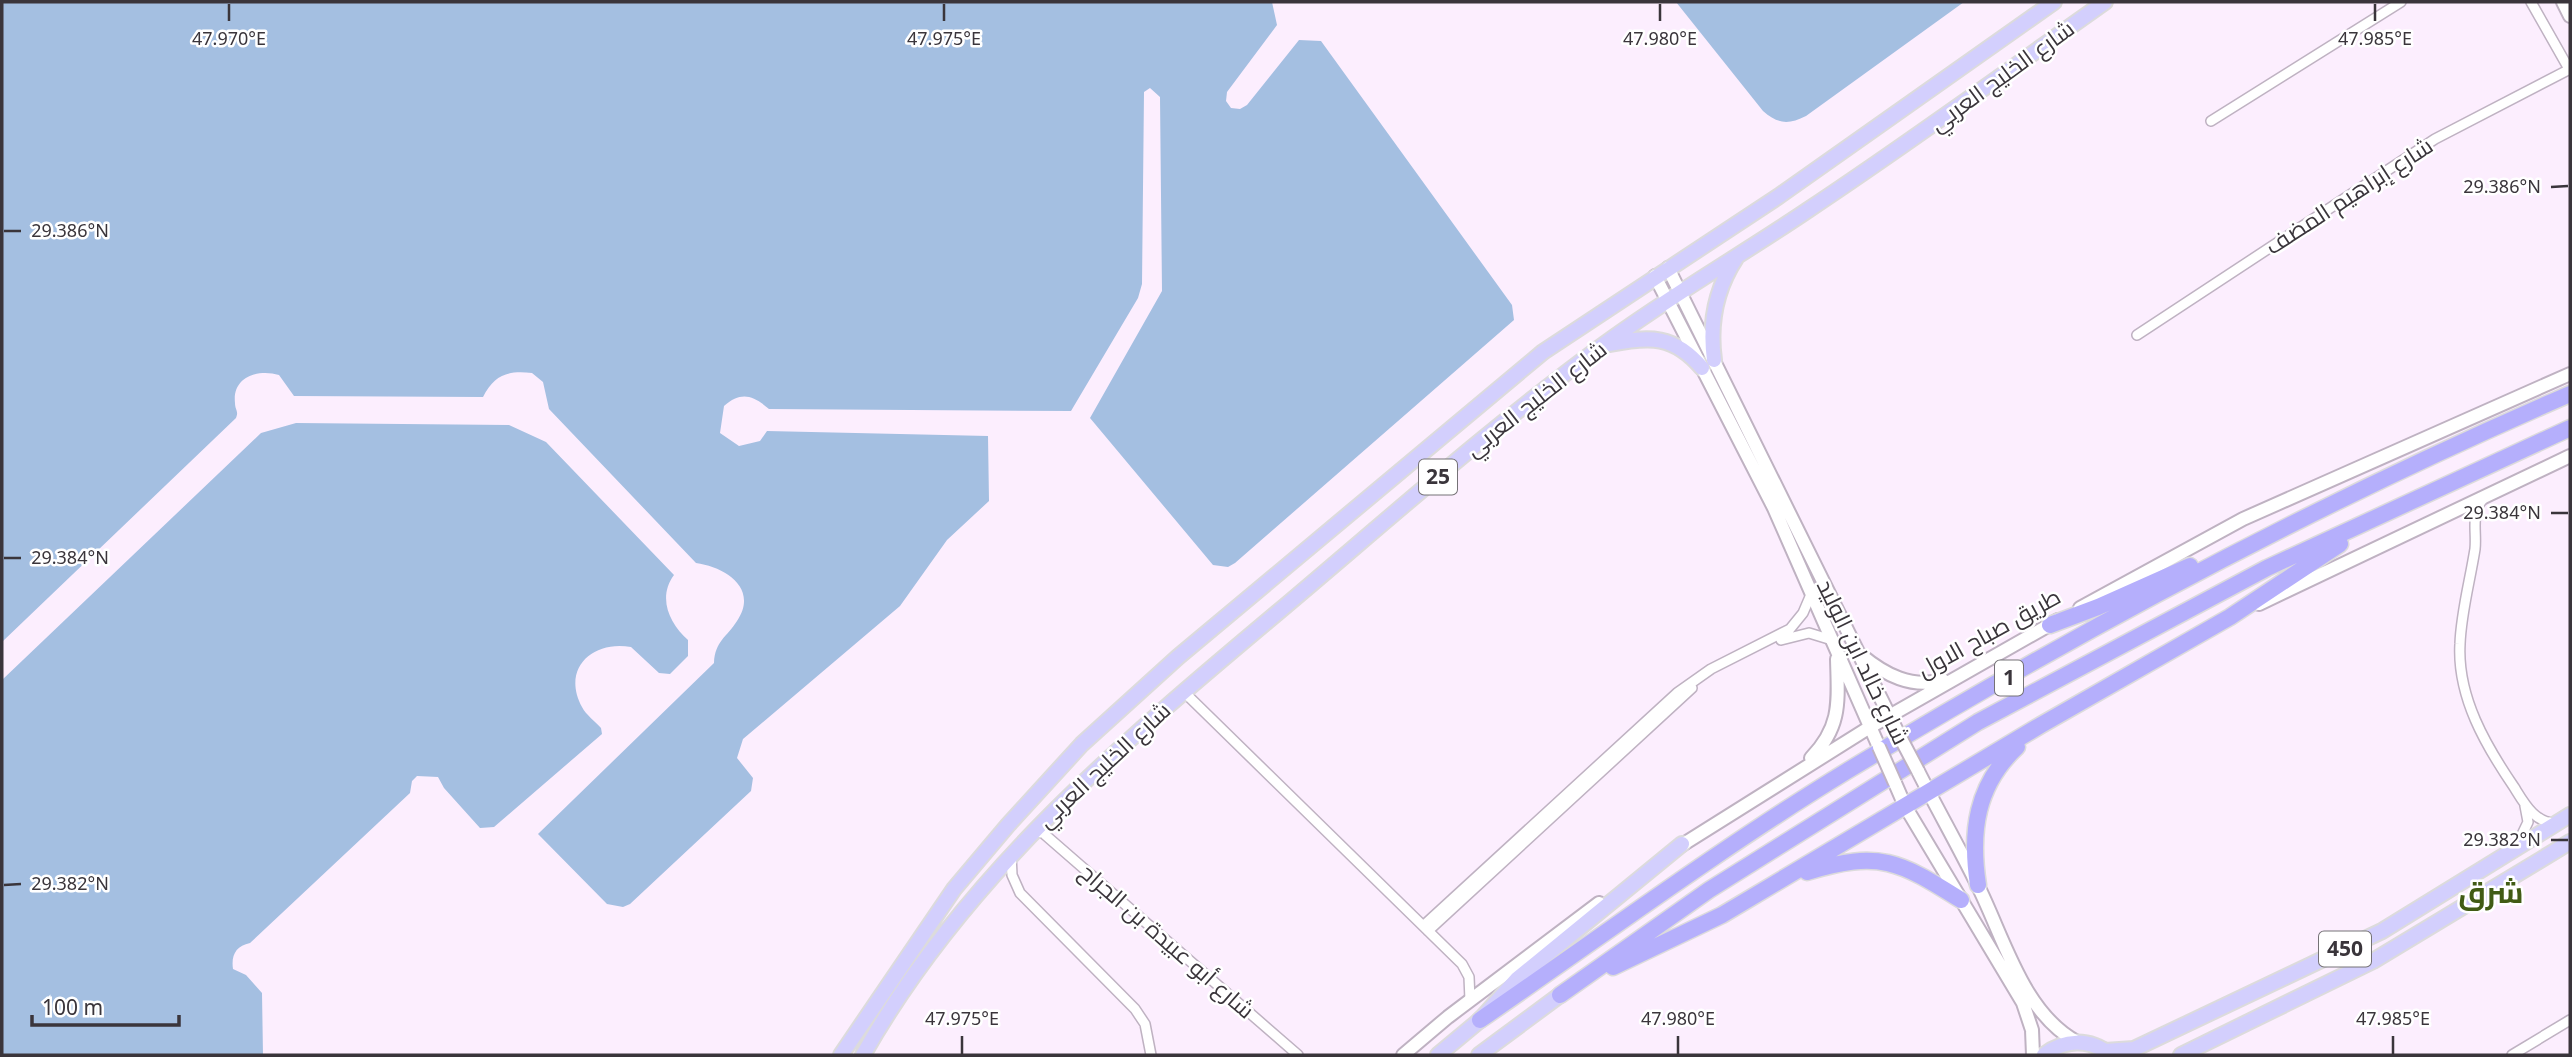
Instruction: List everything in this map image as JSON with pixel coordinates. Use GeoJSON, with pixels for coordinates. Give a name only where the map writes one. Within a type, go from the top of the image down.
{"type":"FeatureCollection","features":[{"type":"Feature","properties":{"kind":"highway","name":"1"},"geometry":{"type":"LineString","coordinates":[[1480,1020],[1711,858],[1846,772],[2254,541],[2366,485],[2570,394]]}},
{"type":"Feature","properties":{"kind":"highway","name":"1"},"geometry":{"type":"LineString","coordinates":[[1560,995],[1709,890],[1978,722],[2267,568],[2570,428]]}},
{"type":"Feature","properties":{"kind":"highway"},"geometry":{"type":"LineString","coordinates":[[1576,985],[1722,915],[2041,725],[2230,617],[2381,516]]}},
{"type":"Feature","properties":{"kind":"highway"},"geometry":{"type":"LineString","coordinates":[[2050,625],[2098,607],[2214,555],[2254,541]]}},
{"type":"Feature","properties":{"kind":"highway"},"geometry":{"type":"LineString","coordinates":[[1978,885],[1973,832],[1985,790],[1999,764],[2041,725]]}},
{"type":"Feature","properties":{"kind":"highway"},"geometry":{"type":"LineString","coordinates":[[1784,878],[1841,862],[1882,860],[1908,867],[1961,900]]}},
{"type":"Feature","properties":{"kind":"main road","name":"شارع الخليج العربي"},"geometry":{"type":"LineString","coordinates":[[841,1055],[954,889],[1082,744],[1178,657],[1543,352],[1824,165],[2054,2]]}},
{"type":"Feature","properties":{"kind":"main road","name":"شارع الخليج العربي"},"geometry":{"type":"LineString","coordinates":[[869,1052],[923,966],[1012,853],[1099,765],[1183,691],[1439,476],[1602,346],[1673,296],[1926,131],[2105,2]]}},
{"type":"Feature","properties":{"kind":"main road"},"geometry":{"type":"LineString","coordinates":[[1602,346],[1634,339],[1661,341],[1689,352],[1708,364],[1717,298],[1729,269],[1740,252]]}},
{"type":"Feature","properties":{"kind":"main road","name":"شارع خالد ابن الوليد"},"geometry":{"type":"LineString","coordinates":[[1662,272],[1978,885],[2011,960],[2042,1013],[2058,1031],[2077,1042]]}},
{"type":"Feature","properties":{"kind":"main road","name":"شارع خالد ابن الوليد"},"geometry":{"type":"LineString","coordinates":[[1708,364],[1812,592],[1905,806],[2029,1017],[2033,1055]]}},
{"type":"Feature","properties":{"kind":"main road","name":"طريق صباح الاول"},"geometry":{"type":"LineString","coordinates":[[1403,1055],[1470,1000],[1682,844],[1870,727],[2243,519],[2570,373]]}},
{"type":"Feature","properties":{"kind":"main road"},"geometry":{"type":"LineString","coordinates":[[2230,617],[2570,456]]}},
{"type":"Feature","properties":{"kind":"main road"},"geometry":{"type":"LineString","coordinates":[[1801,768],[1821,748],[1833,729],[1839,705],[1835,646]]}},
{"type":"Feature","properties":{"kind":"main road"},"geometry":{"type":"LineString","coordinates":[[1854,649],[1877,668],[1903,681],[1931,683],[1960,675]]}},
{"type":"Feature","properties":{"kind":"main road","name":"450"},"geometry":{"type":"LineString","coordinates":[[2077,1042],[2107,1053],[2119,1052],[2152,1041],[2382,931],[2564,819]]}},
{"type":"Feature","properties":{"kind":"main road","name":"450"},"geometry":{"type":"LineString","coordinates":[[2182,1055],[2374,961],[2570,842]]}},
{"type":"Feature","properties":{"kind":"main road"},"geometry":{"type":"LineString","coordinates":[[1480,1020],[1517,979],[1682,844]]}},
{"type":"Feature","properties":{"kind":"main road","name":"1"},"geometry":{"type":"LineString","coordinates":[[1479,1055],[1560,995]]}},
{"type":"Feature","properties":{"kind":"main road","name":"1"},"geometry":{"type":"LineString","coordinates":[[1438,1055],[1480,1020]]}},
{"type":"Feature","properties":{"kind":"main road"},"geometry":{"type":"LineString","coordinates":[[2146,1055],[2152,1041]]}},
{"type":"Feature","properties":{"kind":"main road"},"geometry":{"type":"LineString","coordinates":[[2043,1055],[2055,1047],[2077,1042]]}},
{"type":"Feature","properties":{"kind":"street"},"geometry":{"type":"LineString","coordinates":[[2211,121],[2401,2]]}},
{"type":"Feature","properties":{"kind":"street","name":"شارع إبراهيم المضف"},"geometry":{"type":"LineString","coordinates":[[2137,335],[2434,139],[2570,68],[2531,2]]}},
{"type":"Feature","properties":{"kind":"street"},"geometry":{"type":"LineString","coordinates":[[2487,495],[2480,502],[2474,525],[2475,547],[2460,645],[2463,677],[2487,746],[2523,801],[2539,819],[2564,819]]}},
{"type":"Feature","properties":{"kind":"street"},"geometry":{"type":"LineString","coordinates":[[2446,514],[2458,514],[2474,525]]}},
{"type":"Feature","properties":{"kind":"street"},"geometry":{"type":"LineString","coordinates":[[1786,635],[1803,613],[1812,592]]}},
{"type":"Feature","properties":{"kind":"street"},"geometry":{"type":"LineString","coordinates":[[1425,929],[1677,693],[1711,669],[1786,635],[1809,633],[1835,646]]}},
{"type":"Feature","properties":{"kind":"street"},"geometry":{"type":"LineString","coordinates":[[1183,691],[1466,970],[1471,984],[1470,1000]]}},
{"type":"Feature","properties":{"kind":"street"},"geometry":{"type":"LineString","coordinates":[[2512,853],[2528,826],[2523,801]]}},
{"type":"Feature","properties":{"kind":"street","name":"شارع أبو عبيدة بن الجراح"},"geometry":{"type":"LineString","coordinates":[[1033,831],[1043,833],[1298,1055]]}},
{"type":"Feature","properties":{"kind":"street"},"geometry":{"type":"LineString","coordinates":[[1012,853],[1012,875],[1020,893],[1135,1009],[1144,1024],[1151,1055]]}},
{"type":"Feature","properties":{"kind":"street"},"geometry":{"type":"LineString","coordinates":[[2512,1055],[2570,1020]]}},
{"type":"Feature","properties":{"kind":"water"},"geometry":{"type":"Polygon","coordinates":[[[2,2],[1272,2],[1277,25],[1227,92],[1226,101],[1231,108],[1240,109],[1247,105],[1299,40],[1321,41],[1512,305],[1514,320],[1235,563],[1228,567],[1213,565],[1090,418],[1162,291],[1160,97],[1150,88],[1144,92],[1142,284],[1138,298],[1071,411],[769,409],[747,397],[736,398],[724,406],[720,433],[739,446],[760,441],[767,431],[988,436],[989,501],[947,540],[900,606],[743,739],[737,758],[753,778],[751,791],[630,904],[623,907],[607,904],[538,834],[714,663],[719,644],[737,621],[744,599],[736,581],[728,574],[696,563],[549,409],[543,382],[532,373],[509,373],[497,379],[483,397],[294,396],[279,375],[263,373],[248,377],[238,386],[235,394],[236,418],[2,642],[2,2]]]}},
{"type":"Feature","properties":{"kind":"water"},"geometry":{"type":"Polygon","coordinates":[[[1676,2],[1964,2],[1806,116],[1788,122],[1778,121],[1763,111],[1676,2]]]}},
{"type":"Feature","properties":{"kind":"water"},"geometry":{"type":"Polygon","coordinates":[[[296,423],[509,425],[546,442],[674,575],[666,593],[666,601],[671,618],[688,640],[688,656],[670,674],[659,673],[631,647],[604,648],[584,660],[575,680],[577,693],[584,710],[601,728],[602,734],[494,827],[480,828],[444,788],[438,777],[417,776],[412,781],[410,793],[250,943],[241,946],[236,952],[233,969],[246,975],[262,993],[263,1055],[2,1055],[2,680],[261,433],[296,423]]]}},
{"type":"Feature","properties":{"kind":"district","name":"شرق"},"geometry":{"type":"Point","coordinates":[2491,893]}}]}
